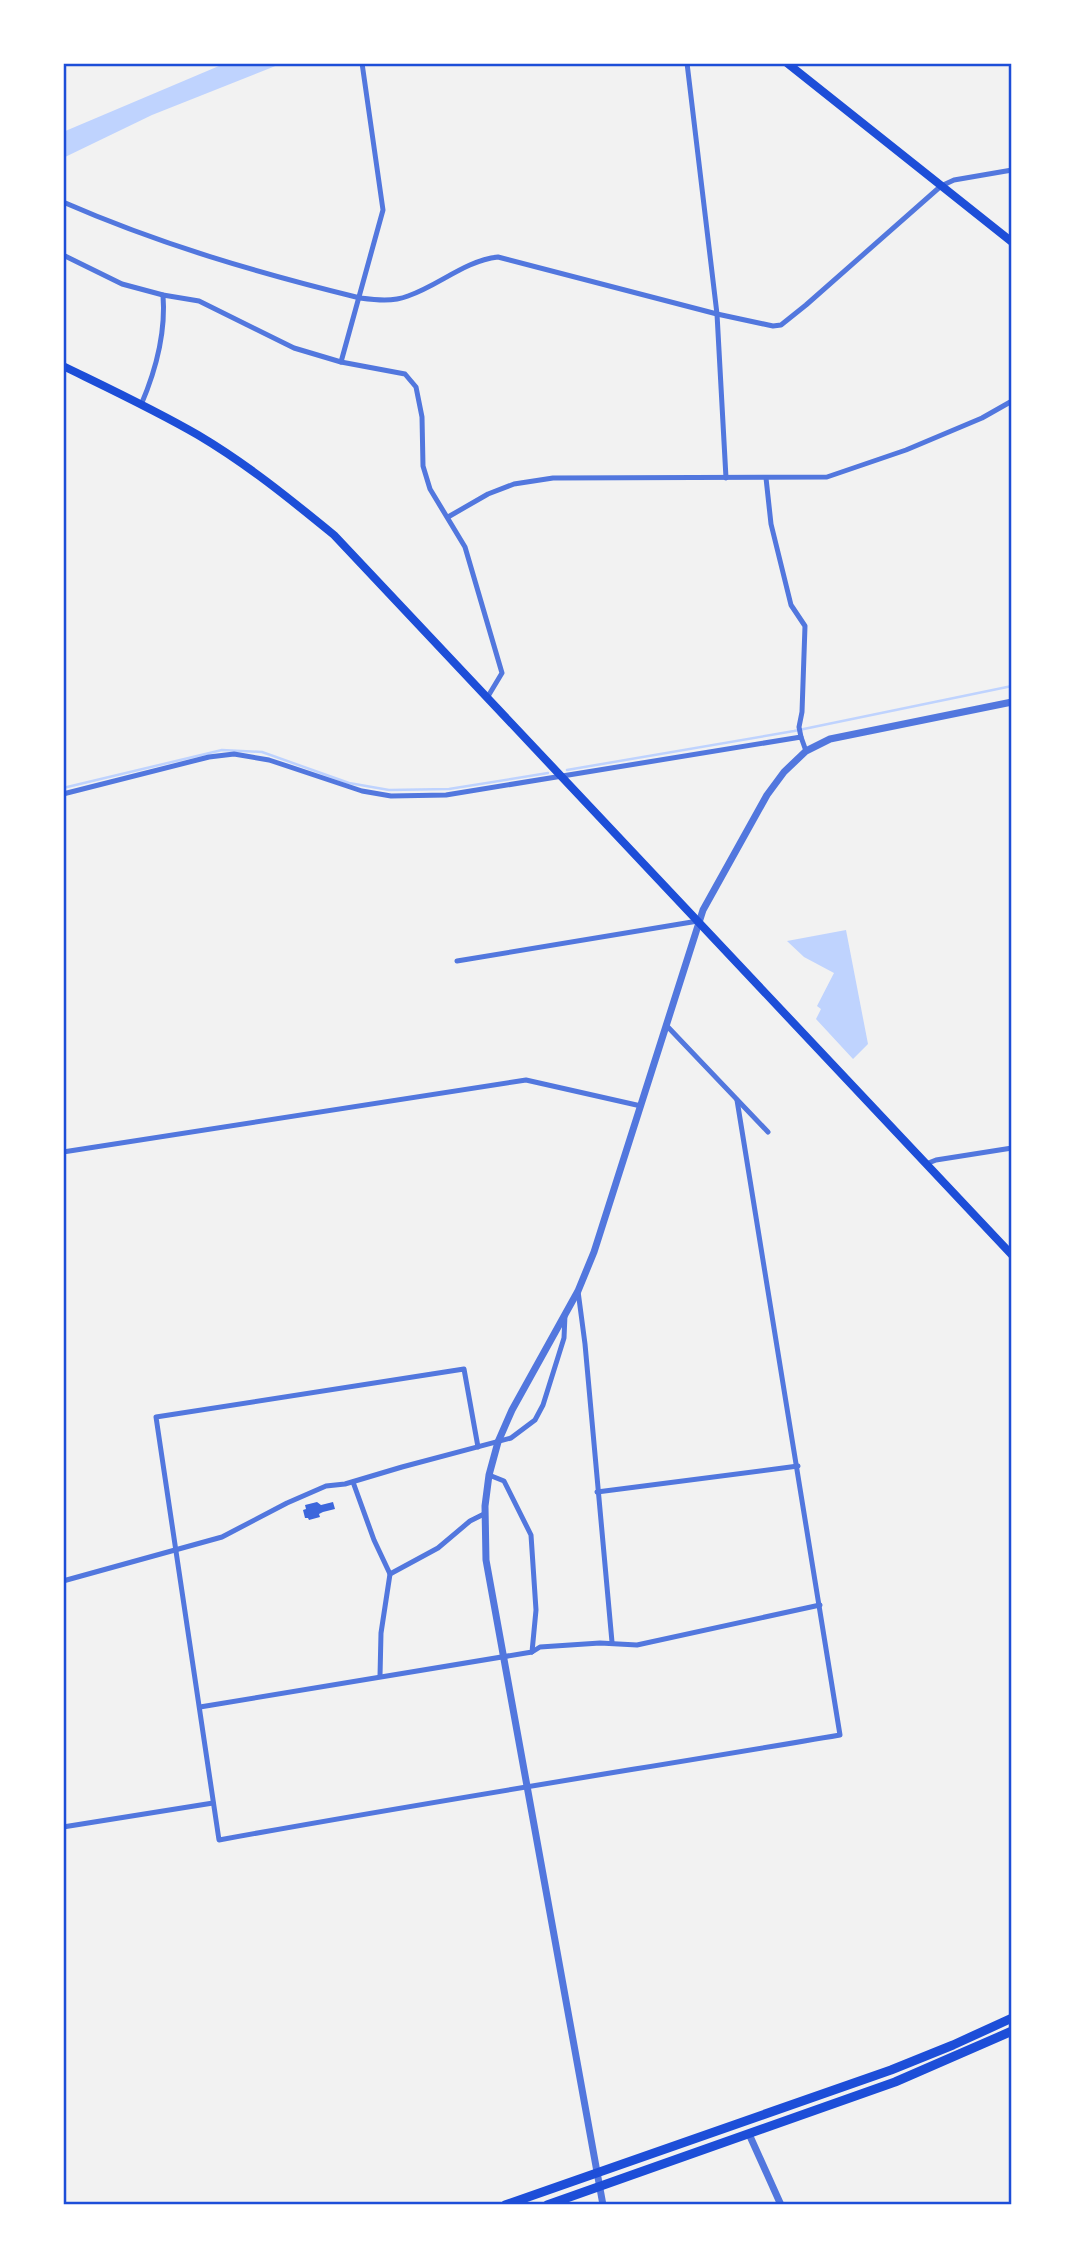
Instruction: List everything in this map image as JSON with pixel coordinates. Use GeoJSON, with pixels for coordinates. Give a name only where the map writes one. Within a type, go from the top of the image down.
{"type":"FeatureCollection","features":[{"type":"Feature","properties":{"kind":"highway"},"geometry":{"type":"LineString","coordinates":[[505,2205],[891,2070],[1012,2018]]}},
{"type":"Feature","properties":{"kind":"highway"},"geometry":{"type":"LineString","coordinates":[[547,2205],[908,2077],[1012,2031]]}},
{"type":"Feature","properties":{"kind":"main road"},"geometry":{"type":"LineString","coordinates":[[786,63],[1012,242]]}},
{"type":"Feature","properties":{"kind":"main road"},"geometry":{"type":"LineString","coordinates":[[63,366],[197,434],[252,470],[334,535],[1012,1255]]}},
{"type":"Feature","properties":{"kind":"street"},"geometry":{"type":"LineString","coordinates":[[341,362],[383,210],[362,63]]}},
{"type":"Feature","properties":{"kind":"street"},"geometry":{"type":"LineString","coordinates":[[687,63],[717,314],[726,478]]}},
{"type":"Feature","properties":{"kind":"street"},"geometry":{"type":"LineString","coordinates":[[63,202],[144,235],[235,266],[360,298],[381,300],[406,297],[479,259],[498,257],[773,326],[780,325],[941,186],[954,180],[1012,170]]}},
{"type":"Feature","properties":{"kind":"street"},"geometry":{"type":"LineString","coordinates":[[63,255],[122,284],[199,301],[295,348],[341,362],[405,374],[416,387],[422,417],[423,466],[430,489],[465,547],[502,673],[487,698]]}},
{"type":"Feature","properties":{"kind":"street"},"geometry":{"type":"LineString","coordinates":[[141,405],[152,379],[162,338],[163,295]]}},
{"type":"Feature","properties":{"kind":"street"},"geometry":{"type":"LineString","coordinates":[[448,517],[488,494],[514,484],[553,478],[827,477],[905,450],[982,418],[1012,401]]}},
{"type":"Feature","properties":{"kind":"street"},"geometry":{"type":"LineString","coordinates":[[766,478],[771,524],[791,606],[805,626],[800,732],[806,751]]}},
{"type":"Feature","properties":{"kind":"street"},"geometry":{"type":"LineString","coordinates":[[603,2205],[486,1560],[484,1514],[489,1475],[498,1442],[512,1410],[578,1290],[606,1218],[698,921],[767,795],[791,764],[806,751],[830,739],[1012,702]]}},
{"type":"Feature","properties":{"kind":"street"},"geometry":{"type":"LineString","coordinates":[[63,794],[209,757],[234,754],[269,760],[350,788],[391,796],[446,795],[562,777],[800,732]]}},
{"type":"Feature","properties":{"kind":"street"},"geometry":{"type":"LineString","coordinates":[[457,961],[698,921]]}},
{"type":"Feature","properties":{"kind":"street"},"geometry":{"type":"LineString","coordinates":[[666,1025],[768,1132]]}},
{"type":"Feature","properties":{"kind":"street"},"geometry":{"type":"LineString","coordinates":[[63,1152],[517,1081],[534,1080],[641,1106]]}},
{"type":"Feature","properties":{"kind":"street"},"geometry":{"type":"LineString","coordinates":[[478,1447],[464,1369],[156,1417],[178,1549],[219,1840],[840,1735],[737,1100]]}},
{"type":"Feature","properties":{"kind":"street"},"geometry":{"type":"LineString","coordinates":[[926,1164],[936,1160],[1012,1148]]}},
{"type":"Feature","properties":{"kind":"street"},"geometry":{"type":"LineString","coordinates":[[578,1290],[612,1642]]}},
{"type":"Feature","properties":{"kind":"street"},"geometry":{"type":"LineString","coordinates":[[63,1581],[231,1534],[247,1523],[312,1491],[511,1438],[535,1420],[543,1405],[564,1338],[565,1314]]}},
{"type":"Feature","properties":{"kind":"street"},"geometry":{"type":"LineString","coordinates":[[597,1492],[798,1466]]}},
{"type":"Feature","properties":{"kind":"street"},"geometry":{"type":"LineString","coordinates":[[489,1475],[504,1481],[531,1535],[536,1610],[532,1652]]}},
{"type":"Feature","properties":{"kind":"street"},"geometry":{"type":"LineString","coordinates":[[353,1482],[374,1540],[390,1574],[381,1633],[380,1676]]}},
{"type":"Feature","properties":{"kind":"street"},"geometry":{"type":"LineString","coordinates":[[390,1574],[438,1548],[470,1521],[484,1514]]}},
{"type":"Feature","properties":{"kind":"street"},"geometry":{"type":"LineString","coordinates":[[200,1707],[504,1658],[532,1652],[540,1647],[612,1642],[637,1645],[820,1605]]}},
{"type":"Feature","properties":{"kind":"street"},"geometry":{"type":"LineString","coordinates":[[63,1827],[214,1803]]}},
{"type":"Feature","properties":{"kind":"street"},"geometry":{"type":"LineString","coordinates":[[749,2134],[781,2205]]}},
{"type":"Feature","properties":{"kind":"water"},"geometry":{"type":"Polygon","coordinates":[[[226,63],[283,63],[152,115],[63,158],[63,132],[226,63]]]}},
{"type":"Feature","properties":{"kind":"water"},"geometry":{"type":"Polygon","coordinates":[[[846,930],[868,1044],[853,1059],[816,1019],[821,1009],[817,1006],[834,973],[804,957],[787,941],[846,930]]]}},
{"type":"Feature","properties":{"kind":"building"},"geometry":{"type":"Polygon","coordinates":[[[317,1502],[321,1505],[333,1502],[335,1509],[319,1514],[320,1517],[309,1520],[305,1518],[305,1505],[317,1502]]]}},
{"type":"Feature","properties":{"kind":"waterway"},"geometry":{"type":"LineString","coordinates":[[567,770],[794,731],[1012,686]]}},
{"type":"Feature","properties":{"kind":"waterway"},"geometry":{"type":"LineString","coordinates":[[63,788],[222,750],[262,752],[349,783],[389,790],[449,789],[548,773]]}}]}
